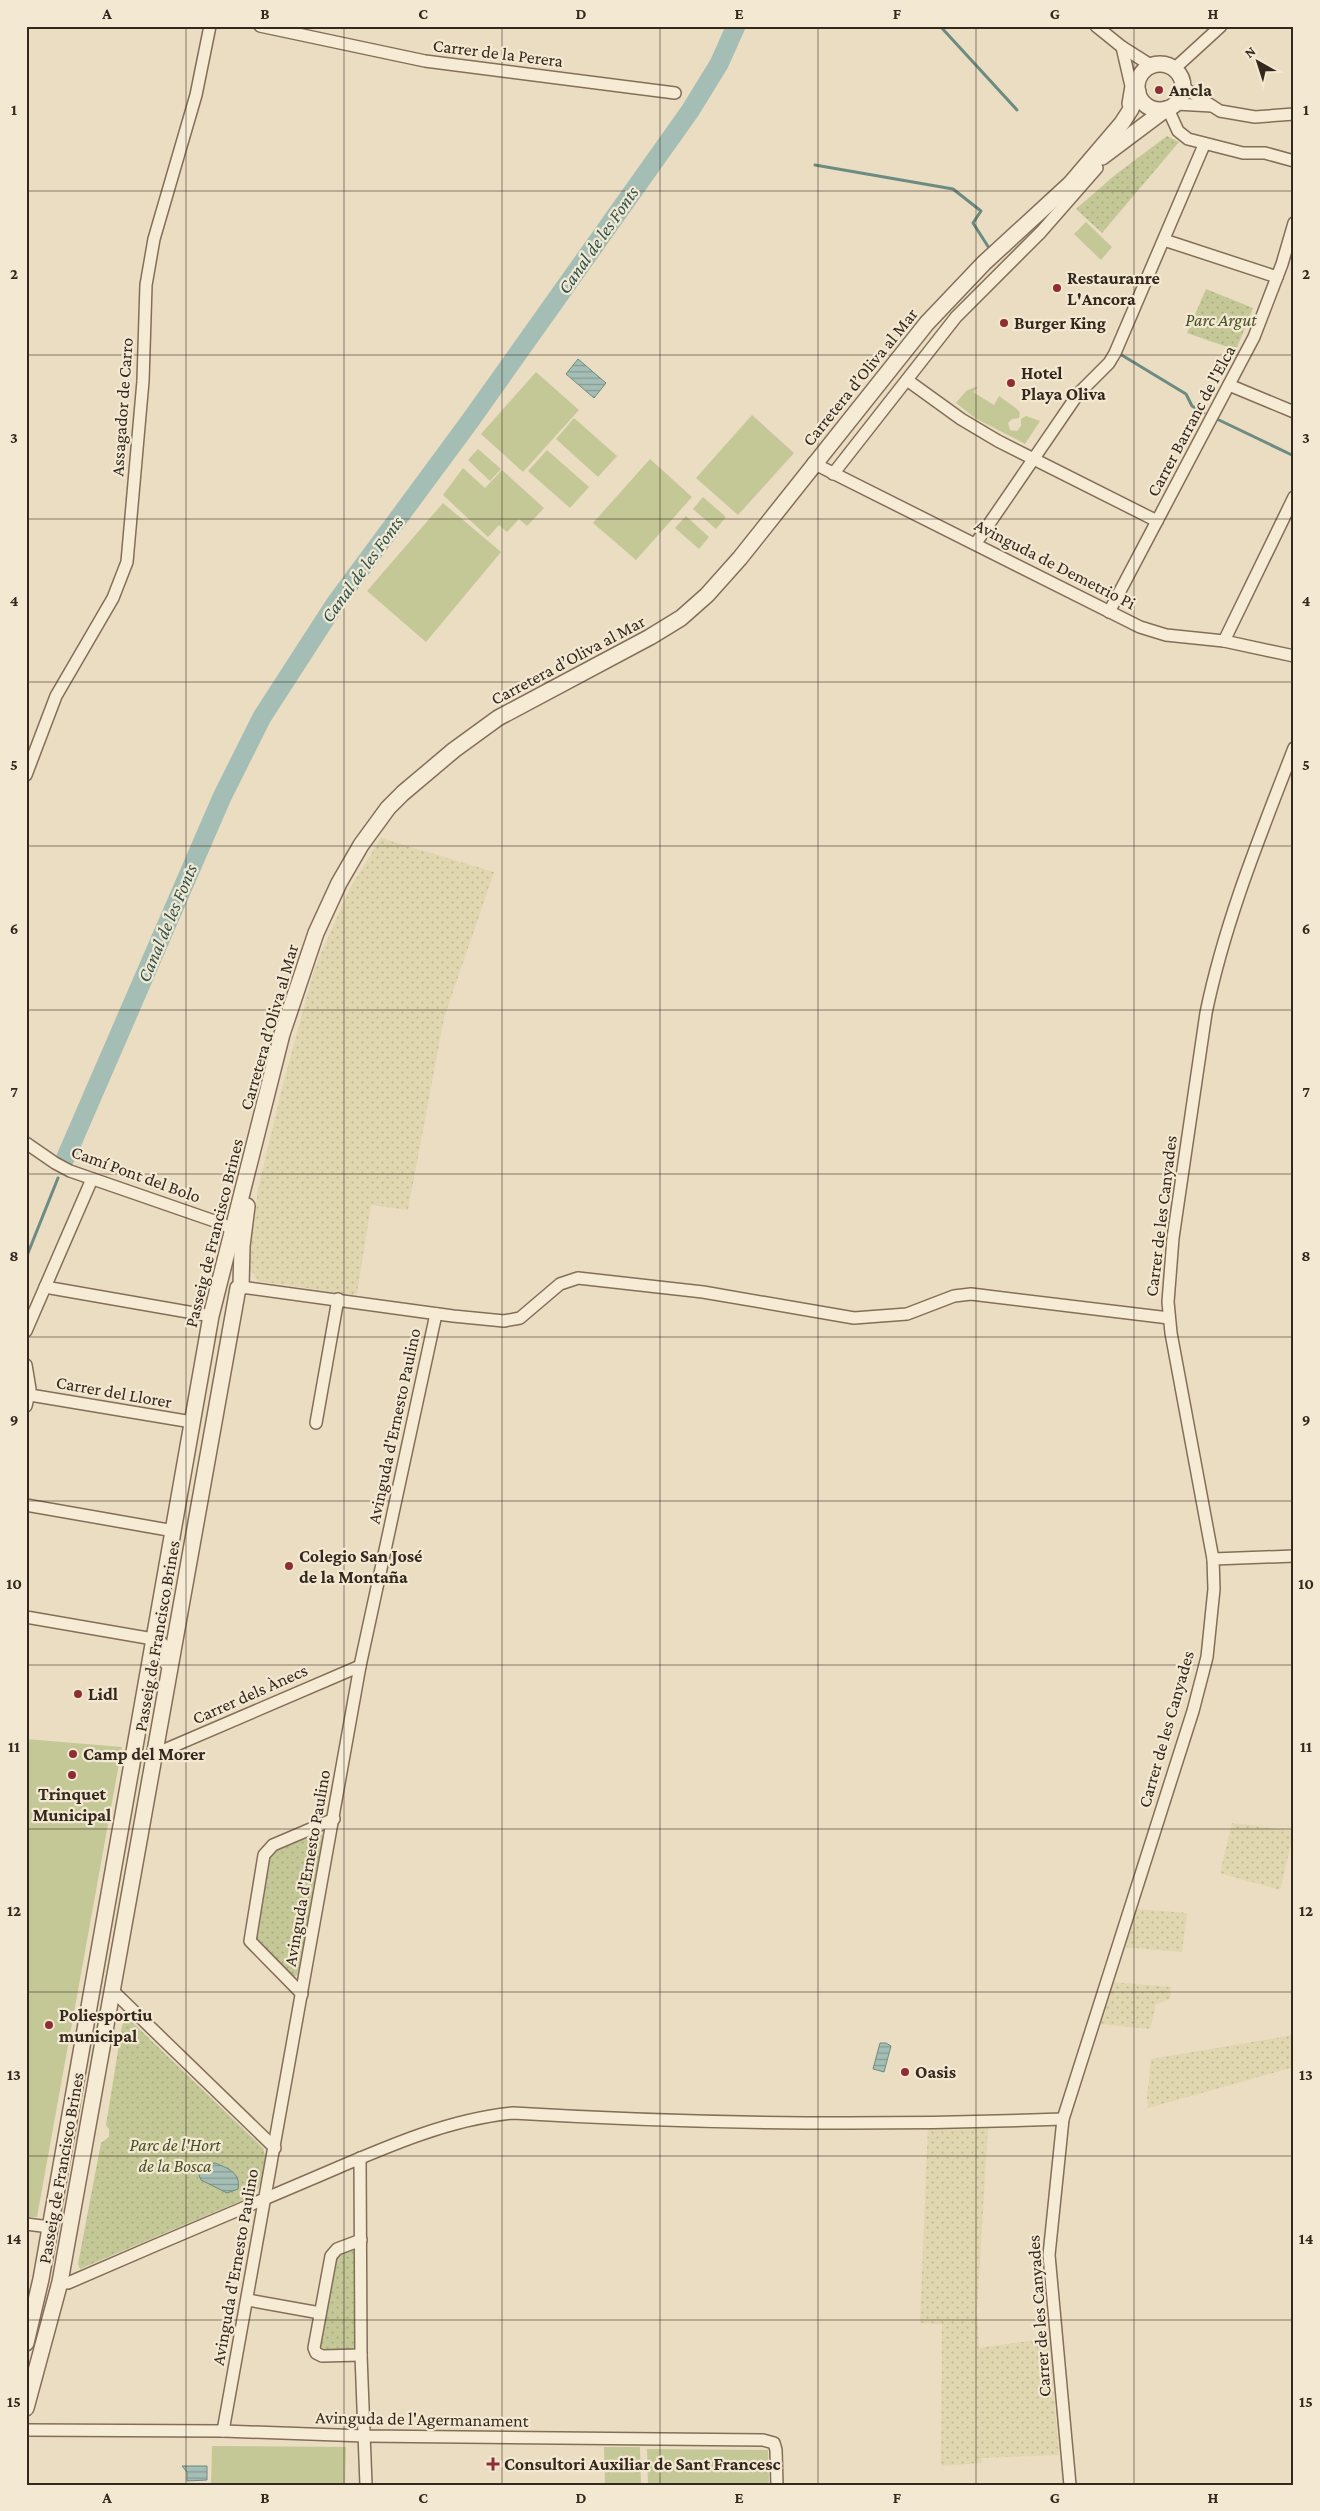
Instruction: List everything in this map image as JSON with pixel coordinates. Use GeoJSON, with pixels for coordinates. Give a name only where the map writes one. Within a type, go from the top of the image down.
{"type":"FeatureCollection","features":[{"type":"Feature","properties":{"kind":"street","name":"Assagador de Carro"},"geometry":{"type":"LineString","coordinates":[[26,775],[56,696],[113,598],[127,562],[143,381],[146,285],[154,239],[196,95],[210,26]]}},
{"type":"Feature","properties":{"kind":"street","name":"Carrer de la Perera"},"geometry":{"type":"LineString","coordinates":[[260,26],[290,29],[425,61],[641,87],[675,94]]}},
{"type":"Feature","properties":{"kind":"street"},"geometry":{"type":"LineString","coordinates":[[1096,26],[1122,47],[1152,66]]}},
{"type":"Feature","properties":{"kind":"street"},"geometry":{"type":"LineString","coordinates":[[1174,69],[1221,26]]}},
{"type":"Feature","properties":{"kind":"street"},"geometry":{"type":"LineString","coordinates":[[1122,47],[1144,103],[1166,108],[1213,106]]}},
{"type":"Feature","properties":{"kind":"street"},"geometry":{"type":"LineString","coordinates":[[1099,149],[1130,98],[1130,77],[1122,47]]}},
{"type":"Feature","properties":{"kind":"street"},"geometry":{"type":"LineString","coordinates":[[1164,65],[1174,69],[1182,80],[1181,96],[1118,144],[1070,184],[1127,116],[1142,73],[1152,66],[1164,65]]}},
{"type":"Feature","properties":{"kind":"street"},"geometry":{"type":"LineString","coordinates":[[1183,88],[1220,111],[1255,117],[1294,114]]}},
{"type":"Feature","properties":{"kind":"street"},"geometry":{"type":"LineString","coordinates":[[1099,149],[1130,124],[1166,108]]}},
{"type":"Feature","properties":{"kind":"street"},"geometry":{"type":"LineString","coordinates":[[1166,108],[1180,134],[1204,145],[1243,153],[1266,153],[1294,161]]}},
{"type":"Feature","properties":{"kind":"street"},"geometry":{"type":"LineString","coordinates":[[976,544],[1032,458],[1078,394],[1109,363],[1116,353],[1204,145]]}},
{"type":"Feature","properties":{"kind":"street"},"geometry":{"type":"LineString","coordinates":[[833,474],[956,317],[1041,232],[1097,168]]}},
{"type":"Feature","properties":{"kind":"street","name":"Carretera d’Oliva al Mar"},"geometry":{"type":"LineString","coordinates":[[258,1135],[282,1034],[316,933],[348,866],[388,808],[436,765],[498,718],[650,637],[692,610],[740,558],[813,463],[927,323],[984,263],[1070,184]]}},
{"type":"Feature","properties":{"kind":"street","name":"Carrer Barranc de l'Elca"},"geometry":{"type":"LineString","coordinates":[[1109,612],[1254,336],[1277,277],[1294,223]]}},
{"type":"Feature","properties":{"kind":"street"},"geometry":{"type":"LineString","coordinates":[[1164,240],[1277,277]]}},
{"type":"Feature","properties":{"kind":"street"},"geometry":{"type":"LineString","coordinates":[[907,380],[961,419],[1032,458],[1157,521]]}},
{"type":"Feature","properties":{"kind":"street"},"geometry":{"type":"LineString","coordinates":[[1229,385],[1294,412]]}},
{"type":"Feature","properties":{"kind":"street","name":"Avinguda de Demetrio Pi"},"geometry":{"type":"LineString","coordinates":[[813,463],[1109,612],[1159,633],[1224,641],[1294,656]]}},
{"type":"Feature","properties":{"kind":"street"},"geometry":{"type":"LineString","coordinates":[[1224,641],[1294,497]]}},
{"type":"Feature","properties":{"kind":"street","name":"Carrer de les Canyades"},"geometry":{"type":"LineString","coordinates":[[1070,2485],[1049,2255],[1063,2119],[1192,1711],[1207,1657],[1214,1590],[1213,1559],[1169,1318],[1169,1271],[1206,1013],[1214,976],[1234,904],[1294,748]]}},
{"type":"Feature","properties":{"kind":"street","name":"Passeig de Francisco Brines"},"geometry":{"type":"LineString","coordinates":[[26,2342],[40,2285],[211,1316],[258,1135]]}},
{"type":"Feature","properties":{"kind":"street","name":"Passeig de Francisco Brines"},"geometry":{"type":"LineString","coordinates":[[26,2408],[59,2289],[240,1280],[242,1246],[258,1135]]}},
{"type":"Feature","properties":{"kind":"street","name":"Camí Pont del Bolo"},"geometry":{"type":"LineString","coordinates":[[26,1143],[70,1171],[232,1230]]}},
{"type":"Feature","properties":{"kind":"street"},"geometry":{"type":"LineString","coordinates":[[26,1331],[92,1179]]}},
{"type":"Feature","properties":{"kind":"street"},"geometry":{"type":"LineString","coordinates":[[232,1230],[239,1237],[235,1259],[240,1280]]}},
{"type":"Feature","properties":{"kind":"street"},"geometry":{"type":"LineString","coordinates":[[221,1279],[240,1280],[338,1299],[436,1314],[515,1320],[526,1314],[560,1284],[578,1278],[703,1292],[854,1318],[907,1314],[954,1296],[971,1294],[1169,1318]]}},
{"type":"Feature","properties":{"kind":"street"},"geometry":{"type":"LineString","coordinates":[[45,1287],[211,1316]]}},
{"type":"Feature","properties":{"kind":"street"},"geometry":{"type":"LineString","coordinates":[[316,1423],[338,1299]]}},
{"type":"Feature","properties":{"kind":"street","name":"Avinguda d'Ernesto Paulino"},"geometry":{"type":"LineString","coordinates":[[223,2431],[248,2300],[360,1666],[436,1314]]}},
{"type":"Feature","properties":{"kind":"street"},"geometry":{"type":"LineString","coordinates":[[26,1365],[28,1401]]}},
{"type":"Feature","properties":{"kind":"street","name":"Carrer del Llorer"},"geometry":{"type":"LineString","coordinates":[[28,1401],[192,1422]]}},
{"type":"Feature","properties":{"kind":"street"},"geometry":{"type":"LineString","coordinates":[[26,1505],[174,1531]]}},
{"type":"Feature","properties":{"kind":"street"},"geometry":{"type":"LineString","coordinates":[[1213,1559],[1294,1556]]}},
{"type":"Feature","properties":{"kind":"street"},"geometry":{"type":"LineString","coordinates":[[26,1617],[159,1640],[167,1649],[159,1700],[163,1707]]}},
{"type":"Feature","properties":{"kind":"street","name":"Carrer dels Ànecs"},"geometry":{"type":"LineString","coordinates":[[155,1754],[360,1666]]}},
{"type":"Feature","properties":{"kind":"street"},"geometry":{"type":"LineString","coordinates":[[302,1994],[251,1945],[251,1927],[266,1851],[273,1845],[334,1819]]}},
{"type":"Feature","properties":{"kind":"street"},"geometry":{"type":"LineString","coordinates":[[112,1990],[275,2148]]}},
{"type":"Feature","properties":{"kind":"street"},"geometry":{"type":"LineString","coordinates":[[40,2285],[59,2289],[68,2282],[360,2158],[460,2121],[513,2114],[670,2122],[813,2124],[1063,2119]]}},
{"type":"Feature","properties":{"kind":"street"},"geometry":{"type":"LineString","coordinates":[[360,2158],[361,2355],[366,2485]]}},
{"type":"Feature","properties":{"kind":"street"},"geometry":{"type":"LineString","coordinates":[[26,2224],[50,2227]]}},
{"type":"Feature","properties":{"kind":"street"},"geometry":{"type":"LineString","coordinates":[[361,2240],[332,2253],[320,2313],[316,2352],[322,2356],[361,2355]]}},
{"type":"Feature","properties":{"kind":"street"},"geometry":{"type":"LineString","coordinates":[[248,2300],[320,2313]]}},
{"type":"Feature","properties":{"kind":"street","name":"Avinguda de l'Agermanament"},"geometry":{"type":"LineString","coordinates":[[26,2430],[223,2431],[365,2436],[763,2440],[774,2443],[777,2485]]}},
{"type":"Feature","properties":{"kind":"shaded area"},"geometry":{"type":"Polygon","coordinates":[[[381,838],[494,872],[444,1018],[408,1210],[371,1205],[357,1293],[353,1295],[258,1281],[248,1266],[258,1189],[282,1088],[315,967],[349,890],[381,838]]]}},
{"type":"Feature","properties":{"kind":"shaded area"},"geometry":{"type":"Polygon","coordinates":[[[1232,1823],[1294,1831],[1280,1890],[1220,1873],[1232,1823]]]}},
{"type":"Feature","properties":{"kind":"shaded area"},"geometry":{"type":"Polygon","coordinates":[[[1136,1909],[1187,1913],[1182,1952],[1123,1947],[1136,1909]]]}},
{"type":"Feature","properties":{"kind":"shaded area"},"geometry":{"type":"Polygon","coordinates":[[[1112,1982],[1171,1987],[1170,1999],[1156,2004],[1150,2029],[1100,2024],[1112,1982]]]}},
{"type":"Feature","properties":{"kind":"shaded area"},"geometry":{"type":"Polygon","coordinates":[[[1294,2035],[1294,2067],[1148,2108],[1147,2097],[1151,2059],[1294,2035]]]}},
{"type":"Feature","properties":{"kind":"shaded area"},"geometry":{"type":"Polygon","coordinates":[[[928,2125],[988,2127],[977,2311],[979,2348],[1049,2338],[1059,2455],[982,2458],[981,2463],[941,2466],[942,2324],[920,2323],[928,2125]]]}},
{"type":"Feature","properties":{"kind":"green space"},"geometry":{"type":"Polygon","coordinates":[[[1167,136],[1179,142],[1102,233],[1076,209],[1115,175],[1167,136]]]}},
{"type":"Feature","properties":{"kind":"green space"},"geometry":{"type":"Polygon","coordinates":[[[1086,222],[1112,247],[1101,260],[1074,234],[1086,222]]]}},
{"type":"Feature","properties":{"kind":"green space","name":"Parc Argut"},"geometry":{"type":"Polygon","coordinates":[[[1206,289],[1253,308],[1236,350],[1187,333],[1206,289]]]}},
{"type":"Feature","properties":{"kind":"green space"},"geometry":{"type":"Polygon","coordinates":[[[536,372],[579,410],[523,472],[481,434],[536,372]]]}},
{"type":"Feature","properties":{"kind":"green space"},"geometry":{"type":"Polygon","coordinates":[[[978,387],[973,392],[994,405],[999,396],[1017,409],[1020,413],[1019,418],[1012,419],[1008,423],[1010,430],[1017,431],[1021,426],[1021,419],[1026,416],[1040,421],[1025,444],[975,418],[956,403],[966,391],[978,387]]]}},
{"type":"Feature","properties":{"kind":"green space"},"geometry":{"type":"Polygon","coordinates":[[[752,415],[794,453],[738,515],[696,478],[752,415]]]}},
{"type":"Feature","properties":{"kind":"green space"},"geometry":{"type":"Polygon","coordinates":[[[574,418],[617,456],[598,477],[556,439],[574,418]]]}},
{"type":"Feature","properties":{"kind":"green space"},"geometry":{"type":"Polygon","coordinates":[[[478,449],[501,469],[490,481],[468,460],[478,449]]]}},
{"type":"Feature","properties":{"kind":"green space"},"geometry":{"type":"Polygon","coordinates":[[[547,450],[589,487],[570,508],[528,471],[547,450]]]}},
{"type":"Feature","properties":{"kind":"green space"},"geometry":{"type":"Polygon","coordinates":[[[650,459],[692,497],[636,560],[593,523],[650,459]]]}},
{"type":"Feature","properties":{"kind":"green space"},"geometry":{"type":"Polygon","coordinates":[[[463,468],[485,488],[502,470],[544,508],[527,526],[519,519],[507,532],[499,525],[488,537],[443,495],[463,468]]]}},
{"type":"Feature","properties":{"kind":"green space"},"geometry":{"type":"Polygon","coordinates":[[[703,497],[726,517],[716,529],[693,509],[703,497]]]}},
{"type":"Feature","properties":{"kind":"green space"},"geometry":{"type":"Polygon","coordinates":[[[443,503],[501,552],[426,642],[367,591],[443,503]]]}},
{"type":"Feature","properties":{"kind":"green space"},"geometry":{"type":"Polygon","coordinates":[[[686,516],[709,537],[699,549],[675,528],[686,516]]]}},
{"type":"Feature","properties":{"kind":"green space","name":"Poliesportiu municipal"},"geometry":{"type":"Polygon","coordinates":[[[26,1739],[122,1747],[37,2217],[26,2217],[26,1739]]]}},
{"type":"Feature","properties":{"kind":"green space"},"geometry":{"type":"Polygon","coordinates":[[[316,1832],[321,1833],[324,1840],[300,1972],[296,1976],[292,1976],[253,1941],[269,1853],[316,1832]]]}},
{"type":"Feature","properties":{"kind":"green space","name":"Parc de l'Hort de la Bosca"},"geometry":{"type":"Polygon","coordinates":[[[130,2020],[263,2148],[265,2154],[264,2175],[255,2193],[250,2197],[80,2269],[78,2264],[101,2143],[109,2137],[109,2129],[106,2125],[122,2026],[124,2021],[130,2020]]]}},
{"type":"Feature","properties":{"kind":"green space"},"geometry":{"type":"Polygon","coordinates":[[[351,2249],[355,2251],[356,2346],[350,2350],[324,2350],[320,2346],[336,2260],[340,2254],[351,2249]]]}},
{"type":"Feature","properties":{"kind":"green space"},"geometry":{"type":"Polygon","coordinates":[[[212,2446],[346,2447],[345,2485],[211,2485],[212,2446]]]}},
{"type":"Feature","properties":{"kind":"green space"},"geometry":{"type":"Polygon","coordinates":[[[604,2447],[640,2447],[641,2485],[605,2485],[604,2447]]]}},
{"type":"Feature","properties":{"kind":"green space"},"geometry":{"type":"Polygon","coordinates":[[[647,2449],[768,2450],[769,2485],[648,2485],[647,2449]]]}},
{"type":"Feature","properties":{"kind":"water"},"geometry":{"type":"Polygon","coordinates":[[[578,359],[606,383],[594,398],[566,374],[578,359]]]}},
{"type":"Feature","properties":{"kind":"water"},"geometry":{"type":"Polygon","coordinates":[[[880,2043],[886,2043],[891,2046],[884,2072],[873,2069],[880,2043]]]}},
{"type":"Feature","properties":{"kind":"water"},"geometry":{"type":"Polygon","coordinates":[[[215,2163],[233,2172],[238,2179],[238,2189],[227,2193],[201,2180],[199,2175],[203,2166],[215,2163]]]}},
{"type":"Feature","properties":{"kind":"water"},"geometry":{"type":"Polygon","coordinates":[[[182,2466],[207,2466],[207,2480],[187,2481],[187,2472],[182,2466]]]}},
{"type":"Feature","properties":{"kind":"waterway","name":"Canal de les Fonts"},"geometry":{"type":"LineString","coordinates":[[66,1157],[222,797],[262,717],[335,604],[470,421],[690,111],[719,64],[736,26]]}},
{"type":"Feature","properties":{"kind":"waterway"},"geometry":{"type":"LineString","coordinates":[[940,26],[1017,110]]}},
{"type":"Feature","properties":{"kind":"waterway"},"geometry":{"type":"LineString","coordinates":[[815,165],[953,189],[981,211],[973,223],[989,248],[988,251]]}},
{"type":"Feature","properties":{"kind":"waterway"},"geometry":{"type":"LineString","coordinates":[[1120,354],[1186,394],[1192,406],[1204,413]]}},
{"type":"Feature","properties":{"kind":"waterway"},"geometry":{"type":"LineString","coordinates":[[1219,420],[1294,456]]}},
{"type":"Feature","properties":{"kind":"waterway","name":"Canal de les Fonts"},"geometry":{"type":"LineString","coordinates":[[26,1258],[58,1178]]}},
{"type":"Feature","properties":{"kind":"place","name":"Ancla"},"geometry":{"type":"Point","coordinates":[1159,90]}},
{"type":"Feature","properties":{"kind":"place","name":"Restauranre L'Ancora"},"geometry":{"type":"Point","coordinates":[1057,288]}},
{"type":"Feature","properties":{"kind":"place","name":"Burger King"},"geometry":{"type":"Point","coordinates":[1004,323]}},
{"type":"Feature","properties":{"kind":"place","name":"Hotel Playa Oliva"},"geometry":{"type":"Point","coordinates":[1011,383]}},
{"type":"Feature","properties":{"kind":"place","name":"Colegio San José de la Montaña"},"geometry":{"type":"Point","coordinates":[289,1566]}},
{"type":"Feature","properties":{"kind":"place","name":"Lidl"},"geometry":{"type":"Point","coordinates":[78,1694]}},
{"type":"Feature","properties":{"kind":"place","name":"Camp del Morer"},"geometry":{"type":"Point","coordinates":[73,1754]}},
{"type":"Feature","properties":{"kind":"place","name":"Trinquet Municipal"},"geometry":{"type":"Point","coordinates":[72,1775]}},
{"type":"Feature","properties":{"kind":"place","name":"Poliesportiu municipal"},"geometry":{"type":"Point","coordinates":[49,2025]}},
{"type":"Feature","properties":{"kind":"place","name":"Oasis"},"geometry":{"type":"Point","coordinates":[905,2072]}},
{"type":"Feature","properties":{"kind":"place","name":"Consultori Auxiliar de Sant Francesc"},"geometry":{"type":"Point","coordinates":[493,2464]}}]}
